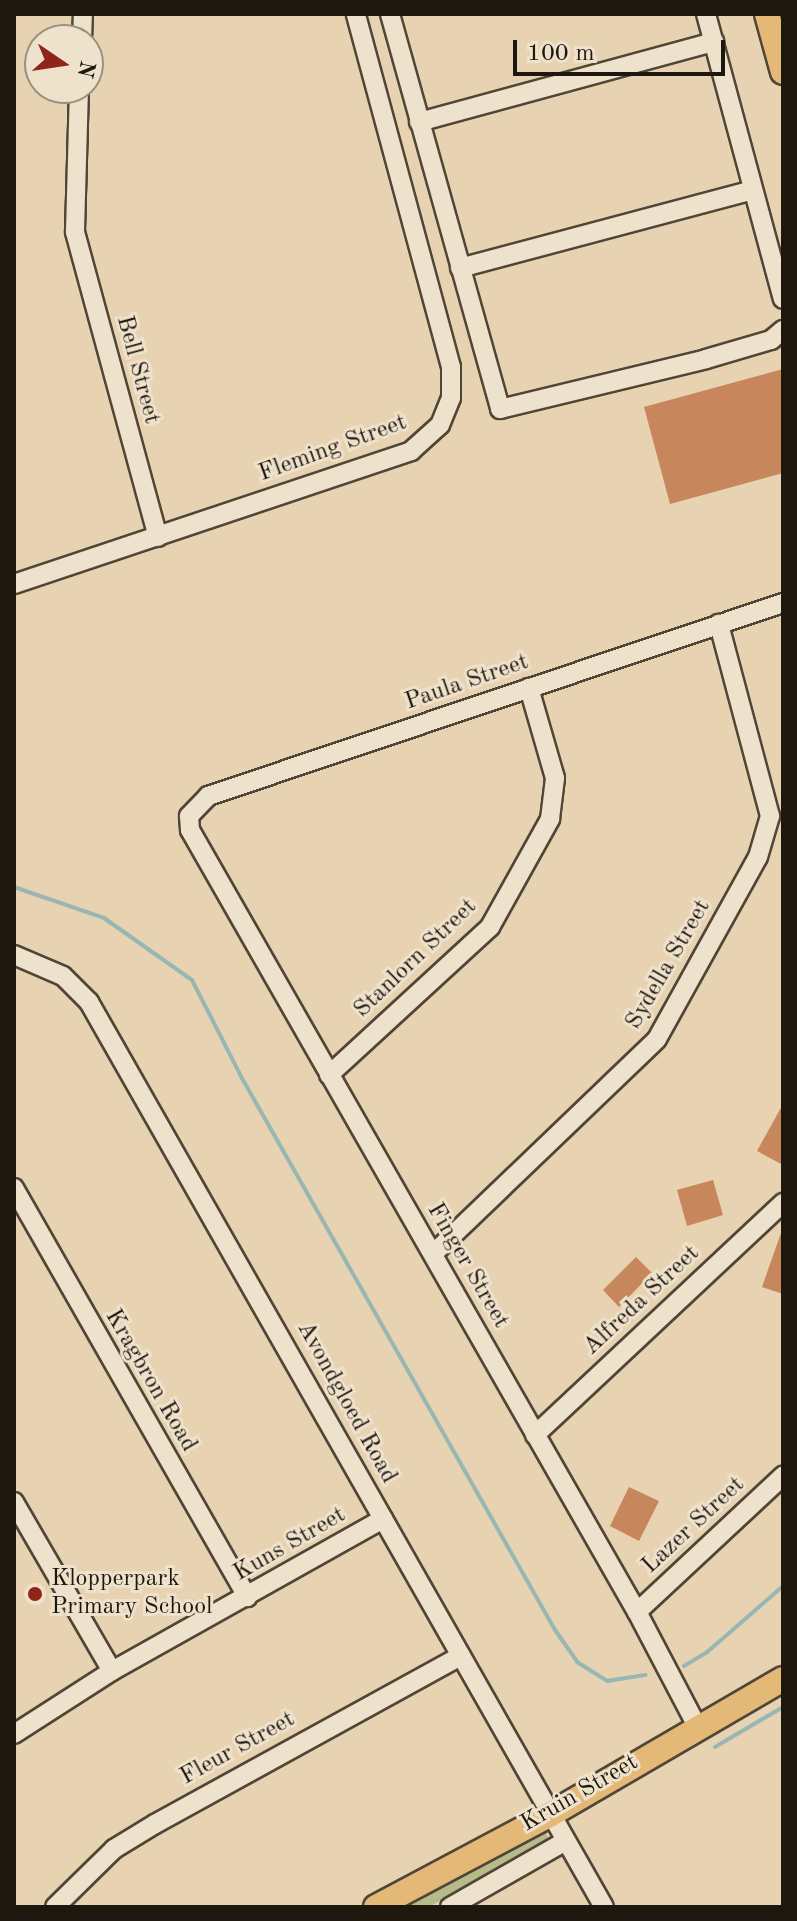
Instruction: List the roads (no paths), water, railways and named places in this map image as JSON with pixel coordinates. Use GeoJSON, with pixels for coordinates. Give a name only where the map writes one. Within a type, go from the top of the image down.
{"type":"FeatureCollection","features":[{"type":"Feature","properties":{"kind":"main road"},"geometry":{"type":"LineString","coordinates":[[767,14],[783,72]]}},
{"type":"Feature","properties":{"kind":"main road","name":"Kruin Street"},"geometry":{"type":"LineString","coordinates":[[376,1907],[551,1814],[783,1679]]}},
{"type":"Feature","properties":{"kind":"street","name":"Fleming Street"},"geometry":{"type":"LineString","coordinates":[[14,584],[411,451],[431,436],[449,408],[451,367],[356,14]]}},
{"type":"Feature","properties":{"kind":"street"},"geometry":{"type":"LineString","coordinates":[[390,14],[503,411],[706,359],[771,340],[783,330]]}},
{"type":"Feature","properties":{"kind":"street"},"geometry":{"type":"LineString","coordinates":[[706,14],[783,299]]}},
{"type":"Feature","properties":{"kind":"street"},"geometry":{"type":"LineString","coordinates":[[419,122],[714,42]]}},
{"type":"Feature","properties":{"kind":"street","name":"Bell Street"},"geometry":{"type":"LineString","coordinates":[[78,104],[74,215],[76,241],[158,537]]}},
{"type":"Feature","properties":{"kind":"street"},"geometry":{"type":"LineString","coordinates":[[460,268],[753,190]]}},
{"type":"Feature","properties":{"kind":"street","name":"Paula Street"},"geometry":{"type":"LineString","coordinates":[[190,830],[192,809],[208,796],[783,603]]}},
{"type":"Feature","properties":{"kind":"street","name":"Sydella Street"},"geometry":{"type":"LineString","coordinates":[[433,1254],[650,1047],[758,857],[770,816],[719,624]]}},
{"type":"Feature","properties":{"kind":"street","name":"Stanlorn Street"},"geometry":{"type":"LineString","coordinates":[[329,1075],[490,927],[550,819],[555,778],[529,688]]}},
{"type":"Feature","properties":{"kind":"street","name":"Finger Street"},"geometry":{"type":"LineString","coordinates":[[190,830],[637,1612],[698,1728]]}},
{"type":"Feature","properties":{"kind":"street","name":"Avondgloed Road"},"geometry":{"type":"LineString","coordinates":[[14,955],[63,976],[89,1002],[551,1814],[564,1842],[604,1907]]}},
{"type":"Feature","properties":{"kind":"street","name":"Kragbron Road"},"geometry":{"type":"LineString","coordinates":[[14,1188],[247,1597]]}},
{"type":"Feature","properties":{"kind":"street","name":"Alfreda Street"},"geometry":{"type":"LineString","coordinates":[[535,1435],[783,1203]]}},
{"type":"Feature","properties":{"kind":"street","name":"Lazer Street"},"geometry":{"type":"LineString","coordinates":[[637,1612],[783,1476]]}},
{"type":"Feature","properties":{"kind":"street"},"geometry":{"type":"LineString","coordinates":[[14,1502],[112,1671]]}},
{"type":"Feature","properties":{"kind":"street","name":"Kuns Street"},"geometry":{"type":"LineString","coordinates":[[14,1734],[112,1671],[383,1519]]}},
{"type":"Feature","properties":{"kind":"street","name":"Fleur Street"},"geometry":{"type":"LineString","coordinates":[[55,1907],[114,1849],[461,1656]]}},
{"type":"Feature","properties":{"kind":"street","name":"Kruin Street"},"geometry":{"type":"LineString","coordinates":[[450,1907],[564,1842]]}},
{"type":"Feature","properties":{"kind":"waterway"},"geometry":{"type":"LineString","coordinates":[[14,887],[104,918],[192,980],[243,1080],[555,1630],[577,1662],[607,1681],[646,1675]]}},
{"type":"Feature","properties":{"kind":"waterway"},"geometry":{"type":"LineString","coordinates":[[684,1666],[706,1653],[783,1586]]}},
{"type":"Feature","properties":{"kind":"waterway"},"geometry":{"type":"LineString","coordinates":[[715,1747],[783,1707]]}},
{"type":"Feature","properties":{"kind":"place","name":"Klopperpark Primary School"},"geometry":{"type":"Point","coordinates":[35,1594]}}]}
